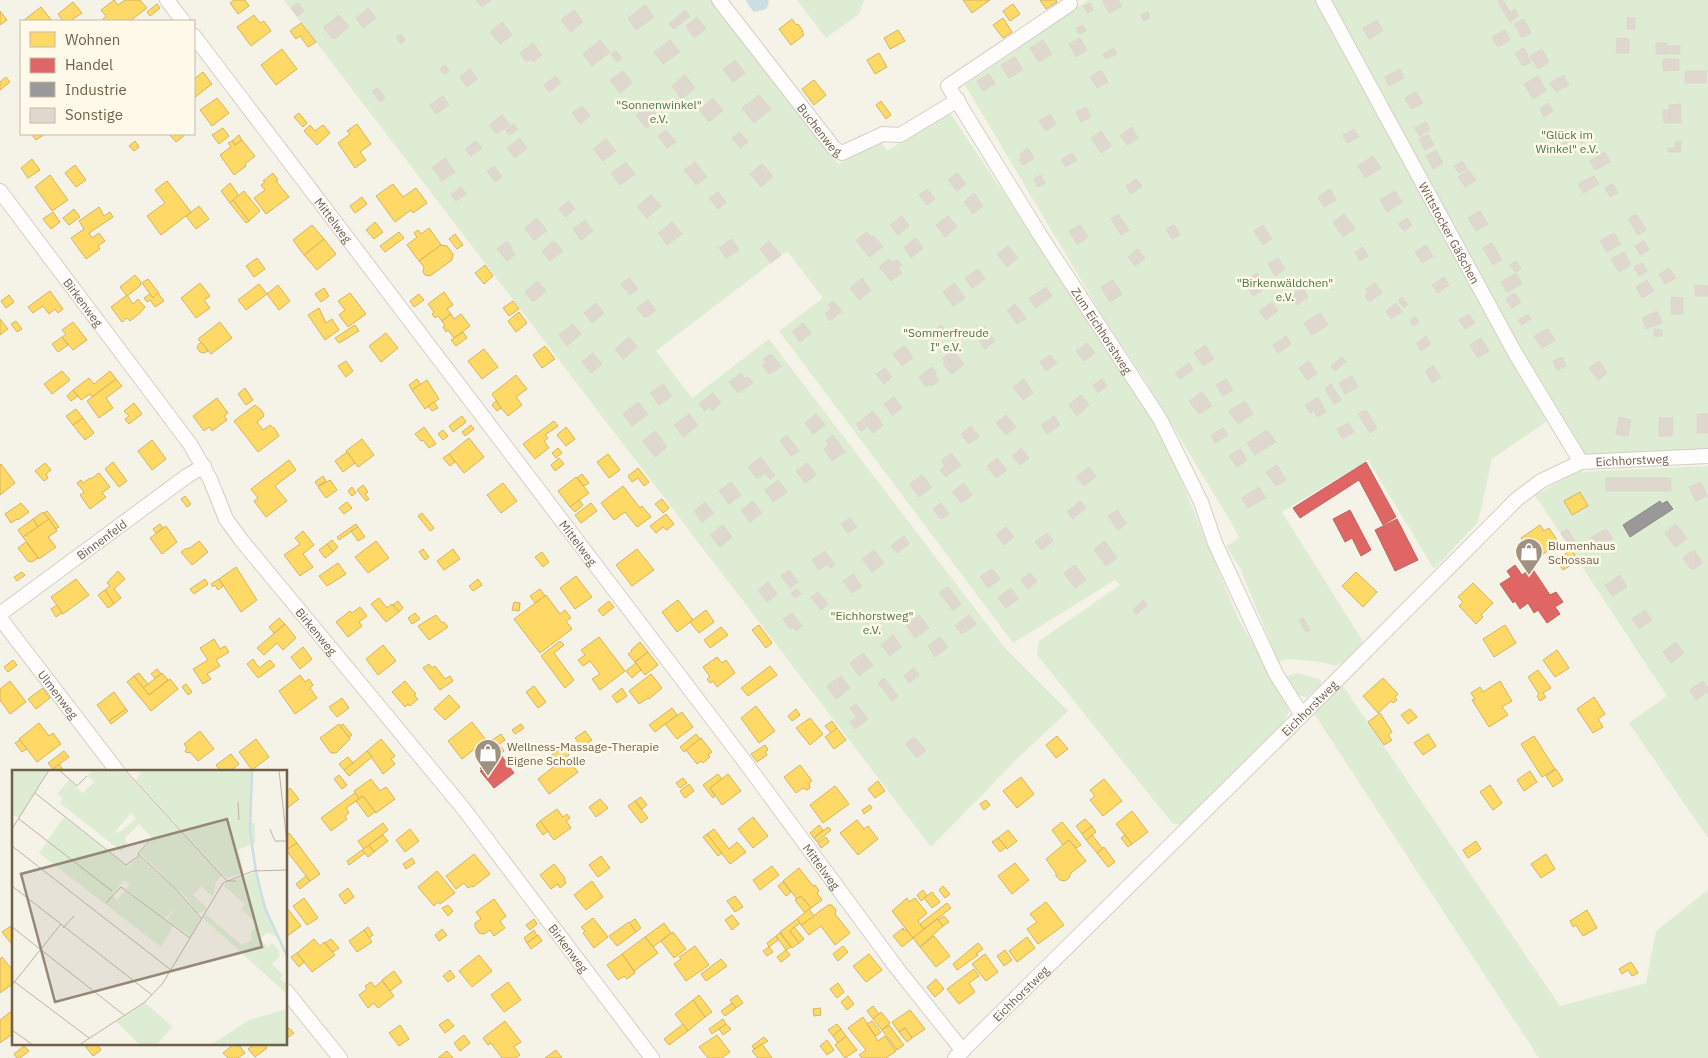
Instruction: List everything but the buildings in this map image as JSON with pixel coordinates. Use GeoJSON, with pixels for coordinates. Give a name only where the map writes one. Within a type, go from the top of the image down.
{"type":"FeatureCollection","features":[{"type":"Feature","properties":{"kind":"street"},"geometry":{"type":"LineString","coordinates":[[167,0],[182,20]]}},
{"type":"Feature","properties":{"kind":"street","name":"Buchenweg"},"geometry":{"type":"LineString","coordinates":[[719,0],[834,148],[842,152],[883,134],[900,135],[958,100]]}},
{"type":"Feature","properties":{"kind":"street","name":"Wittstocker Gäßchen"},"geometry":{"type":"LineString","coordinates":[[1323,0],[1510,344],[1581,462]]}},
{"type":"Feature","properties":{"kind":"street","name":"Zum Eichhorstweg"},"geometry":{"type":"LineString","coordinates":[[1070,4],[948,86],[1040,234],[1160,419],[1200,502],[1215,543],[1276,674],[1302,715]]}},
{"type":"Feature","properties":{"kind":"street","name":"Mittelweg"},"geometry":{"type":"LineString","coordinates":[[195,37],[742,758],[959,1054]]}},
{"type":"Feature","properties":{"kind":"street","name":"Birkenweg"},"geometry":{"type":"LineString","coordinates":[[0,191],[190,444],[204,466],[226,519],[242,541],[462,808],[652,1058]]}},
{"type":"Feature","properties":{"kind":"street","name":"Eichhorstweg"},"geometry":{"type":"LineString","coordinates":[[959,1054],[1518,499],[1541,481],[1581,462],[1708,456]]}},
{"type":"Feature","properties":{"kind":"street","name":"Binnenfeld"},"geometry":{"type":"LineString","coordinates":[[0,614],[186,476],[204,466]]}},
{"type":"Feature","properties":{"kind":"street","name":"Ulmenweg"},"geometry":{"type":"LineString","coordinates":[[0,618],[116,770]]}},
{"type":"Feature","properties":{"kind":"street"},"geometry":{"type":"LineString","coordinates":[[288,993],[340,1058]]}},
{"type":"Feature","properties":{"kind":"green space"},"geometry":{"type":"Polygon","coordinates":[[[284,0],[713,0],[838,164],[880,140],[887,151],[950,113],[1148,408],[1172,458],[1238,618],[1286,703],[1289,712],[1284,722],[1185,824],[1173,824],[1037,655],[1039,641],[1120,585],[1115,580],[1013,643],[779,331],[823,298],[787,251],[656,351],[692,398],[769,339],[1005,648],[1068,711],[1019,757],[931,847],[284,0]]]}},
{"type":"Feature","properties":{"kind":"green space"},"geometry":{"type":"Polygon","coordinates":[[[797,0],[864,0],[859,14],[826,38],[797,0]]]}},
{"type":"Feature","properties":{"kind":"green space","name":"\"Birkenwäldchen\" e.V."},"geometry":{"type":"Polygon","coordinates":[[[1088,0],[1320,0],[1512,363],[1547,421],[1492,459],[1478,522],[1434,569],[1368,460],[1282,512],[1364,643],[1347,660],[1335,666],[1321,662],[1290,659],[1278,661],[1240,568],[1226,546],[1239,538],[1234,527],[1143,377],[1103,317],[965,85],[1088,0]]]}},
{"type":"Feature","properties":{"kind":"green space","name":"\"Glück im Winkel\" e.V."},"geometry":{"type":"Polygon","coordinates":[[[1331,0],[1708,0],[1708,449],[1584,456],[1518,346],[1331,0]]]}},
{"type":"Feature","properties":{"kind":"green space"},"geometry":{"type":"Polygon","coordinates":[[[1708,466],[1708,838],[1629,723],[1667,696],[1535,495],[1578,472],[1708,466]]]}},
{"type":"Feature","properties":{"kind":"green space"},"geometry":{"type":"Polygon","coordinates":[[[1299,673],[1321,680],[1321,684],[1307,697],[1294,692],[1286,679],[1287,676],[1299,673]]]}},
{"type":"Feature","properties":{"kind":"green space"},"geometry":{"type":"Polygon","coordinates":[[[1341,683],[1560,1006],[1646,983],[1656,931],[1708,890],[1708,1058],[1539,1058],[1313,712],[1341,683]]]}},
{"type":"Feature","properties":{"kind":"shaded area"},"geometry":{"type":"Polygon","coordinates":[[[746,0],[768,0],[769,3],[766,9],[754,12],[746,0]]]}},
{"type":"Feature","properties":{"kind":"place","name":"Blumenhaus Schossau"},"geometry":{"type":"Point","coordinates":[1529,576]}},
{"type":"Feature","properties":{"kind":"place","name":"Wellness-Massage-Therapie Eigene Scholle"},"geometry":{"type":"Point","coordinates":[488,777]}},
{"type":"Feature","properties":{"kind":"park label","name":"\"Sonnenwinkel\" e.V."},"geometry":{"type":"Point","coordinates":[659,111]}},
{"type":"Feature","properties":{"kind":"park label","name":"\"Sommerfreude I\" e.V."},"geometry":{"type":"Point","coordinates":[946,339]}},
{"type":"Feature","properties":{"kind":"park label","name":"\"Eichhorstweg\" e.V."},"geometry":{"type":"Point","coordinates":[872,622]}}]}
